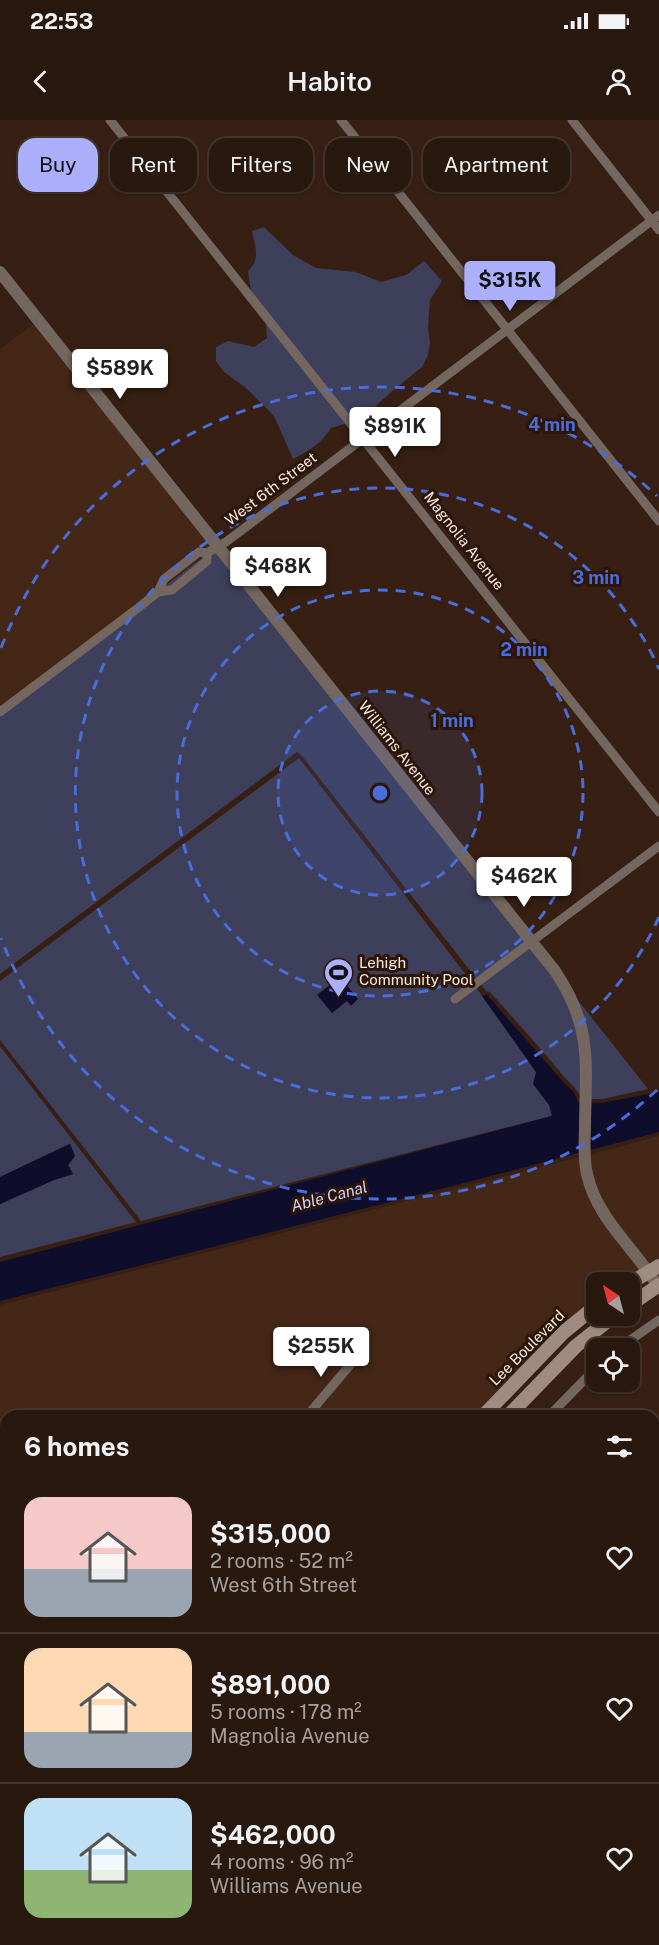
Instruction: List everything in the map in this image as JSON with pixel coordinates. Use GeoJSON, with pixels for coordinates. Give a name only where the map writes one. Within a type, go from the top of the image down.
{"type":"FeatureCollection","features":[{"type":"Feature","properties":{"kind":"main road"},"geometry":{"type":"LineString","coordinates":[[640,1277],[654,1268]]}},
{"type":"Feature","properties":{"kind":"main road"},"geometry":{"type":"LineString","coordinates":[[640,1299],[659,1287]]}},
{"type":"Feature","properties":{"kind":"main road","name":"Lee Boulevard"},"geometry":{"type":"LineString","coordinates":[[489,1410],[564,1332],[586,1314]]}},
{"type":"Feature","properties":{"kind":"main road"},"geometry":{"type":"LineString","coordinates":[[514,1410],[576,1346],[601,1326]]}},
{"type":"Feature","properties":{"kind":"street","name":"Magnolia Avenue"},"geometry":{"type":"LineString","coordinates":[[110,120],[659,812]]}},
{"type":"Feature","properties":{"kind":"street"},"geometry":{"type":"LineString","coordinates":[[341,120],[659,521]]}},
{"type":"Feature","properties":{"kind":"street"},"geometry":{"type":"LineString","coordinates":[[572,120],[655,218],[659,230]]}},
{"type":"Feature","properties":{"kind":"street","name":"West 6th Street"},"geometry":{"type":"LineString","coordinates":[[0,712],[158,592],[172,590],[207,561],[212,549],[226,542],[655,218]]}},
{"type":"Feature","properties":{"kind":"street","name":"Williams Avenue"},"geometry":{"type":"LineString","coordinates":[[0,272],[212,549],[567,989],[578,1014],[586,1049],[585,1162],[593,1195],[598,1206],[654,1268],[659,1287]]}},
{"type":"Feature","properties":{"kind":"street"},"geometry":{"type":"LineString","coordinates":[[455,999],[659,846]]}},
{"type":"Feature","properties":{"kind":"street"},"geometry":{"type":"LineString","coordinates":[[633,1338],[659,1320]]}},
{"type":"Feature","properties":{"kind":"street"},"geometry":{"type":"LineString","coordinates":[[312,1410],[356,1358]]}},
{"type":"Feature","properties":{"kind":"street"},"geometry":{"type":"LineString","coordinates":[[555,1410],[586,1378]]}},
{"type":"Feature","properties":{"kind":"shaded area"},"geometry":{"type":"Polygon","coordinates":[[[264,227],[293,255],[316,268],[356,272],[381,282],[406,275],[424,261],[442,281],[430,300],[428,328],[430,342],[428,355],[422,367],[368,413],[357,420],[331,428],[315,446],[293,459],[274,416],[245,387],[224,372],[216,361],[216,347],[228,341],[254,347],[267,338],[266,323],[253,297],[248,271],[256,257],[252,231],[264,227]]]}},
{"type":"Feature","properties":{"kind":"shaded area"},"geometry":{"type":"Polygon","coordinates":[[[35,323],[214,549],[0,710],[0,349],[35,323]]]}},
{"type":"Feature","properties":{"kind":"shaded area"},"geometry":{"type":"Polygon","coordinates":[[[214,549],[551,974],[563,992],[579,1037],[581,1098],[526,1032],[490,992],[486,991],[297,752],[0,974],[0,710],[214,549]]]}},
{"type":"Feature","properties":{"kind":"shaded area"},"geometry":{"type":"Polygon","coordinates":[[[299,758],[571,1111],[141,1221],[0,1040],[0,981],[299,758]]]}},
{"type":"Feature","properties":{"kind":"shaded area"},"geometry":{"type":"Polygon","coordinates":[[[577,999],[648,1089],[602,1099],[591,1099],[577,999]]]}},
{"type":"Feature","properties":{"kind":"shaded area"},"geometry":{"type":"Polygon","coordinates":[[[0,1046],[136,1222],[0,1257],[0,1204],[73,1174],[68,1165],[75,1156],[69,1144],[0,1177],[0,1046]]]}},
{"type":"Feature","properties":{"kind":"shaded area"},"geometry":{"type":"Polygon","coordinates":[[[659,1136],[659,1260],[649,1264],[608,1214],[591,1173],[590,1155],[659,1136]]]}},
{"type":"Feature","properties":{"kind":"shaded area"},"geometry":{"type":"Polygon","coordinates":[[[580,1157],[580,1166],[642,1269],[637,1272],[586,1272],[586,1310],[483,1410],[0,1410],[0,1305],[580,1157]]]}},
{"type":"Feature","properties":{"kind":"water","name":"Lehigh Community Pool"},"geometry":{"type":"Polygon","coordinates":[[[340,977],[358,999],[351,1006],[347,1001],[332,1013],[317,995],[340,977]]]}},
{"type":"Feature","properties":{"kind":"water","name":"Able Canal"},"geometry":{"type":"Polygon","coordinates":[[[487,995],[574,1092],[578,1102],[602,1103],[659,1092],[659,1132],[0,1301],[0,1262],[552,1116],[549,1105],[533,1084],[536,1072],[482,996],[487,995]]]}},
{"type":"Feature","properties":{"kind":"water"},"geometry":{"type":"Polygon","coordinates":[[[70,1144],[75,1156],[68,1165],[73,1174],[0,1204],[0,1177],[70,1144]]]}},
{"type":"Feature","properties":{"kind":"place","name":"Lehigh Community Pool"},"geometry":{"type":"Point","coordinates":[338,998]}}]}
